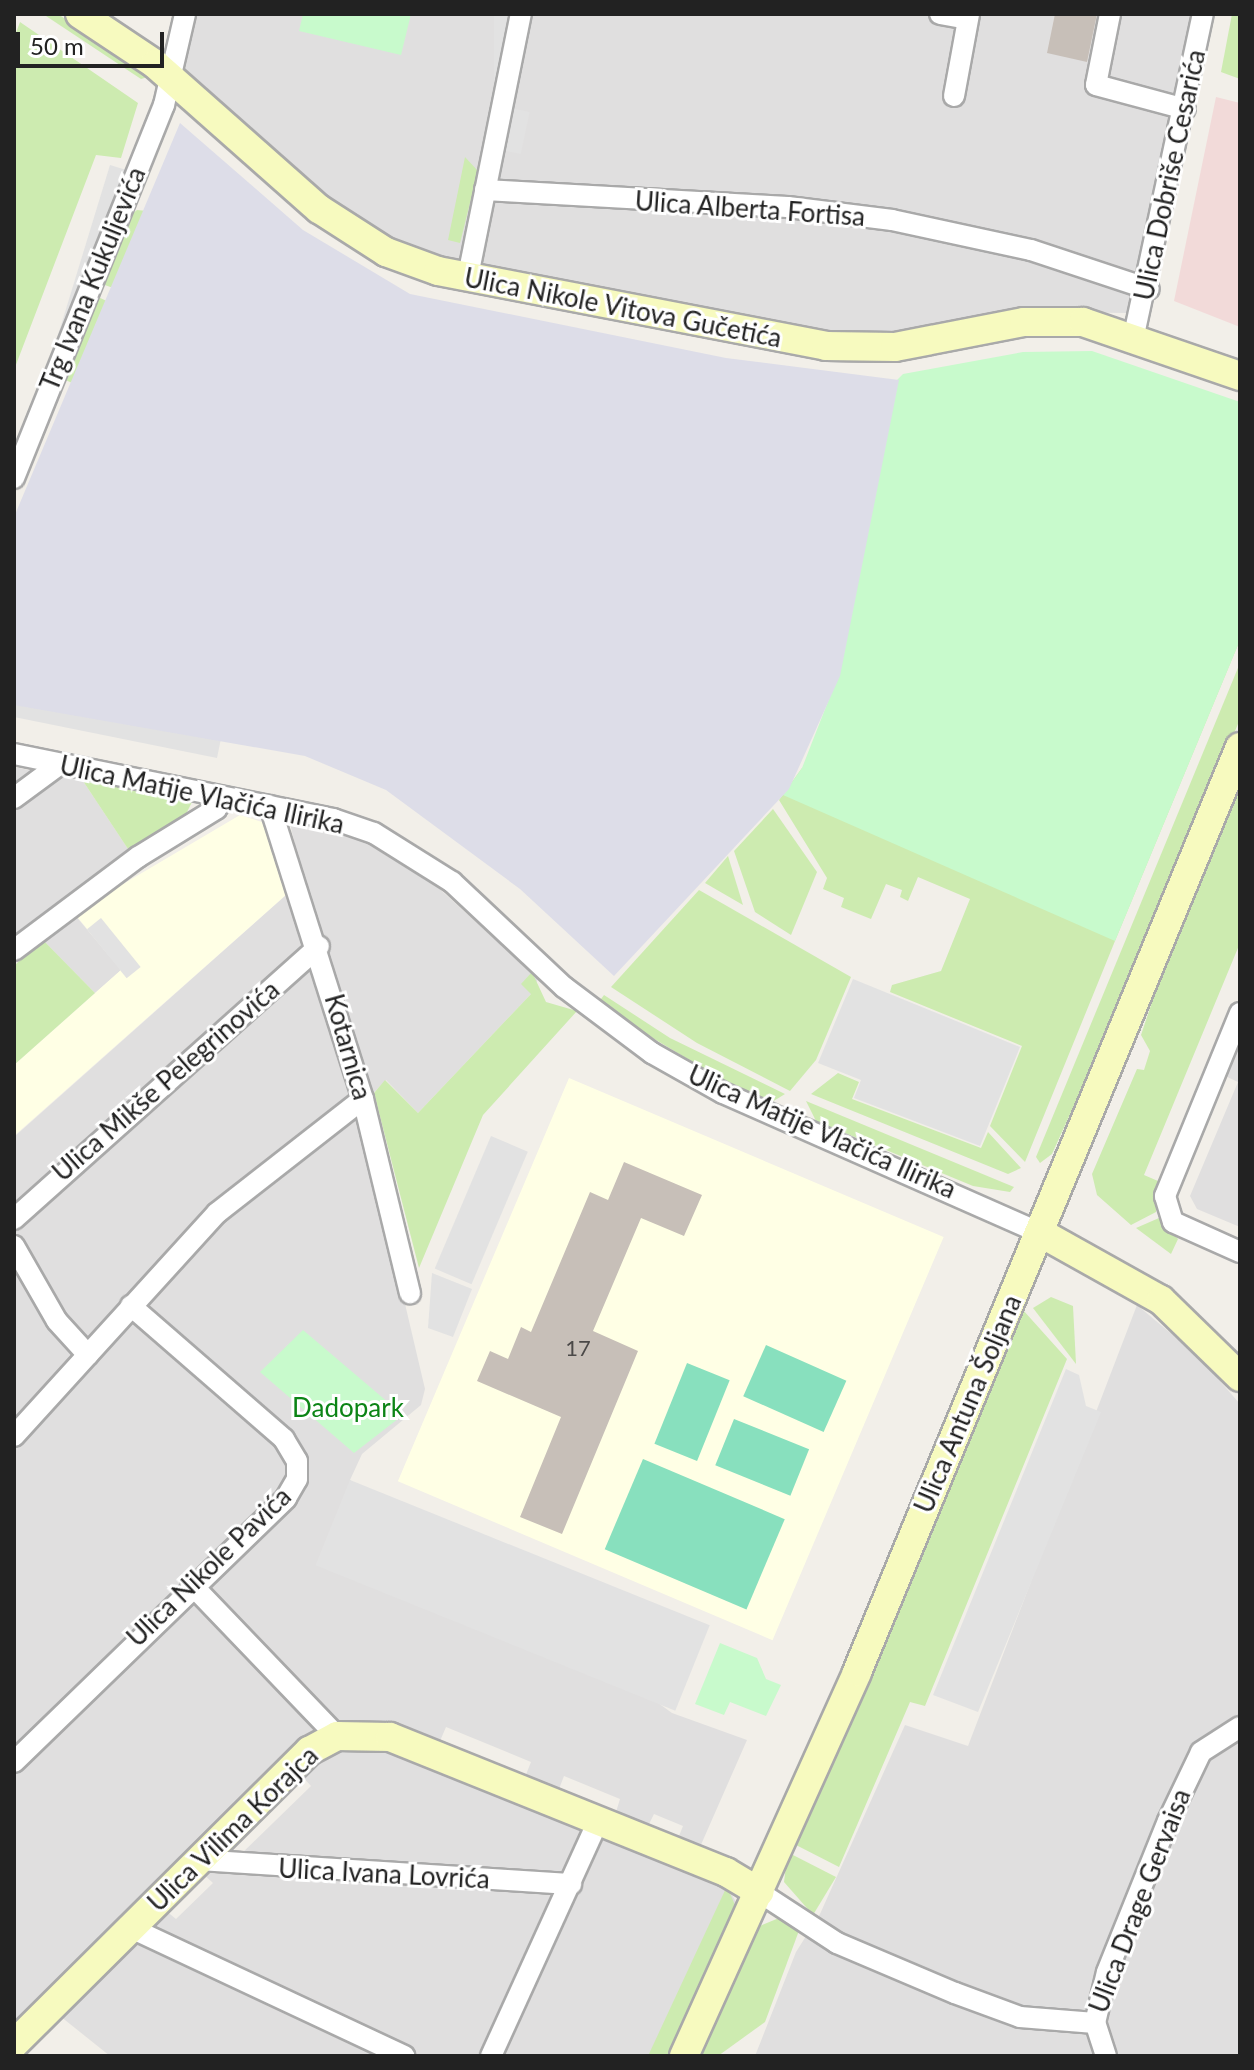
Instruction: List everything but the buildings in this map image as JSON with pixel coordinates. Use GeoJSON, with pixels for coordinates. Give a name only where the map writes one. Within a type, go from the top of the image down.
{"type":"FeatureCollection","features":[{"type":"Feature","properties":{"kind":"street","name":"Ulica Nikole Vitova Gučetića"},"geometry":{"type":"LineString","coordinates":[[80,14],[171,80],[340,223],[408,261],[468,276],[826,346],[895,347],[1053,321],[1105,325],[1240,376]]}},
{"type":"Feature","properties":{"kind":"street","name":"Trg Ivana Kukuljevića"},"geometry":{"type":"LineString","coordinates":[[14,478],[171,80],[185,14]]}},
{"type":"Feature","properties":{"kind":"street"},"geometry":{"type":"LineString","coordinates":[[468,276],[521,14]]}},
{"type":"Feature","properties":{"kind":"street"},"geometry":{"type":"LineString","coordinates":[[940,14],[968,16],[954,96]]}},
{"type":"Feature","properties":{"kind":"street"},"geometry":{"type":"LineString","coordinates":[[1110,14],[1096,85],[1185,109]]}},
{"type":"Feature","properties":{"kind":"street","name":"Ulica Dobriše Cesarića"},"geometry":{"type":"LineString","coordinates":[[1134,335],[1149,289],[1203,14]]}},
{"type":"Feature","properties":{"kind":"street","name":"Ulica Alberta Fortisa"},"geometry":{"type":"LineString","coordinates":[[485,190],[788,207],[892,220],[1031,250],[1149,289]]}},
{"type":"Feature","properties":{"kind":"street","name":"Ulica Antuna Šoljana"},"geometry":{"type":"LineString","coordinates":[[684,2056],[759,1892],[1041,1233],[1240,747]]}},
{"type":"Feature","properties":{"kind":"street","name":"Ulica Matije Vlačića Ilirika"},"geometry":{"type":"LineString","coordinates":[[14,754],[333,819],[418,856],[587,1007],[680,1069],[1041,1233]]}},
{"type":"Feature","properties":{"kind":"street"},"geometry":{"type":"LineString","coordinates":[[14,798],[60,764]]}},
{"type":"Feature","properties":{"kind":"street"},"geometry":{"type":"LineString","coordinates":[[14,950],[138,857],[190,827],[224,797]]}},
{"type":"Feature","properties":{"kind":"street","name":"Kotarnica"},"geometry":{"type":"LineString","coordinates":[[270,806],[319,946],[363,1099],[410,1293]]}},
{"type":"Feature","properties":{"kind":"street","name":"Ulica Mikše Pelegrinovića"},"geometry":{"type":"LineString","coordinates":[[14,1219],[319,946]]}},
{"type":"Feature","properties":{"kind":"street"},"geometry":{"type":"LineString","coordinates":[[1240,1013],[1165,1196],[1173,1222],[1240,1252]]}},
{"type":"Feature","properties":{"kind":"street"},"geometry":{"type":"LineString","coordinates":[[14,1436],[131,1306],[248,1185],[363,1099]]}},
{"type":"Feature","properties":{"kind":"street"},"geometry":{"type":"LineString","coordinates":[[1041,1233],[1161,1300],[1240,1377]]}},
{"type":"Feature","properties":{"kind":"street"},"geometry":{"type":"LineString","coordinates":[[14,1246],[57,1321],[88,1355]]}},
{"type":"Feature","properties":{"kind":"street","name":"Ulica Nikole Pavića"},"geometry":{"type":"LineString","coordinates":[[14,1762],[191,1584],[286,1498],[297,1479],[297,1461],[284,1439],[131,1306]]}},
{"type":"Feature","properties":{"kind":"street"},"geometry":{"type":"LineString","coordinates":[[191,1584],[337,1736]]}},
{"type":"Feature","properties":{"kind":"street","name":"Ulica Drage Gervaisa"},"geometry":{"type":"LineString","coordinates":[[759,1892],[837,1943],[955,1993],[1033,2020],[1095,2023],[1107,1972],[1189,1773],[1215,1739],[1240,1727]]}},
{"type":"Feature","properties":{"kind":"street","name":"Ulica Vilima Korajca"},"geometry":{"type":"LineString","coordinates":[[14,2044],[309,1751],[337,1736],[390,1737],[598,1821],[759,1892]]}},
{"type":"Feature","properties":{"kind":"street"},"geometry":{"type":"LineString","coordinates":[[491,2056],[598,1821]]}},
{"type":"Feature","properties":{"kind":"street","name":"Ulica Ivana Lovrića"},"geometry":{"type":"LineString","coordinates":[[198,1860],[571,1884]]}},
{"type":"Feature","properties":{"kind":"street"},"geometry":{"type":"LineString","coordinates":[[131,1928],[404,2056]]}},
{"type":"Feature","properties":{"kind":"street"},"geometry":{"type":"LineString","coordinates":[[1095,2023],[1106,2056]]}},
{"type":"Feature","properties":{"kind":"shaded area"},"geometry":{"type":"Polygon","coordinates":[[[194,14],[1192,14],[1138,296],[1126,313],[1047,312],[856,338],[406,249],[322,196],[187,76],[183,67],[194,14]]]}},
{"type":"Feature","properties":{"kind":"shaded area"},"geometry":{"type":"Polygon","coordinates":[[[494,14],[509,14],[509,131],[494,131],[494,14]]]}},
{"type":"Feature","properties":{"kind":"shaded area"},"geometry":{"type":"Polygon","coordinates":[[[1216,97],[1240,103],[1240,327],[1174,301],[1216,97]]]}},
{"type":"Feature","properties":{"kind":"shaded area"},"geometry":{"type":"Polygon","coordinates":[[[511,108],[530,112],[521,154],[502,150],[511,108]]]}},
{"type":"Feature","properties":{"kind":"shaded area"},"geometry":{"type":"Polygon","coordinates":[[[180,123],[303,230],[410,294],[726,358],[899,380],[840,676],[789,789],[614,976],[520,889],[386,790],[305,756],[14,705],[14,517],[180,123]]]}},
{"type":"Feature","properties":{"kind":"shaded area"},"geometry":{"type":"Polygon","coordinates":[[[110,165],[126,170],[64,374],[48,369],[110,165]]]}},
{"type":"Feature","properties":{"kind":"shaded area"},"geometry":{"type":"Polygon","coordinates":[[[14,629],[232,685],[217,758],[14,717],[14,629]]]}},
{"type":"Feature","properties":{"kind":"shaded area"},"geometry":{"type":"Polygon","coordinates":[[[14,767],[83,781],[130,852],[64,902],[121,970],[95,993],[31,928],[14,943],[14,767]]]}},
{"type":"Feature","properties":{"kind":"shaded area"},"geometry":{"type":"Polygon","coordinates":[[[240,815],[262,822],[288,893],[14,1136],[14,1065],[121,970],[74,913],[240,815]]]}},
{"type":"Feature","properties":{"kind":"shaded area"},"geometry":{"type":"Polygon","coordinates":[[[289,819],[357,833],[408,860],[538,979],[531,994],[418,1113],[386,1080],[359,1108],[425,1389],[421,1405],[362,1454],[350,1480],[672,1713],[747,1740],[700,1847],[677,1841],[683,1826],[654,1814],[649,1824],[616,1812],[620,1799],[564,1776],[559,1789],[525,1777],[531,1762],[446,1727],[440,1741],[391,1723],[337,1721],[308,1734],[14,2032],[14,1137],[303,880],[289,819]]]}},
{"type":"Feature","properties":{"kind":"shaded area"},"geometry":{"type":"Polygon","coordinates":[[[101,918],[141,967],[127,978],[87,929],[101,918]]]}},
{"type":"Feature","properties":{"kind":"shaded area"},"geometry":{"type":"Polygon","coordinates":[[[853,979],[1020,1047],[980,1146],[854,1098],[861,1080],[818,1063],[853,979]]]}},
{"type":"Feature","properties":{"kind":"shaded area"},"geometry":{"type":"Polygon","coordinates":[[[1240,1030],[1240,1227],[1197,1209],[1190,1196],[1238,1082],[1221,1074],[1240,1030]]]}},
{"type":"Feature","properties":{"kind":"shaded area"},"geometry":{"type":"Polygon","coordinates":[[[569,1078],[944,1237],[773,1640],[398,1481],[569,1078]]]}},
{"type":"Feature","properties":{"kind":"shaded area"},"geometry":{"type":"Polygon","coordinates":[[[491,1136],[528,1152],[472,1284],[435,1269],[491,1136]]]}},
{"type":"Feature","properties":{"kind":"shaded area"},"geometry":{"type":"Polygon","coordinates":[[[432,1273],[472,1289],[453,1337],[428,1328],[432,1273]]]}},
{"type":"Feature","properties":{"kind":"shaded area"},"geometry":{"type":"Polygon","coordinates":[[[1137,1305],[1199,1357],[1240,1404],[1240,2056],[755,2056],[796,1952],[820,1914],[905,1725],[968,1746],[1137,1305]]]}},
{"type":"Feature","properties":{"kind":"shaded area"},"geometry":{"type":"Polygon","coordinates":[[[1066,1369],[1079,1375],[1086,1406],[1101,1412],[978,1712],[933,1695],[1066,1369]]]}},
{"type":"Feature","properties":{"kind":"shaded area"},"geometry":{"type":"Polygon","coordinates":[[[350,1480],[710,1625],[675,1711],[316,1565],[350,1480]]]}},
{"type":"Feature","properties":{"kind":"shaded area"},"geometry":{"type":"Polygon","coordinates":[[[378,1743],[727,1886],[736,1902],[673,2056],[110,2056],[60,2016],[165,1910],[176,1919],[213,1883],[202,1873],[226,1849],[237,1858],[311,1786],[300,1774],[334,1751],[378,1743]]]}},
{"type":"Feature","properties":{"kind":"green space"},"geometry":{"type":"Polygon","coordinates":[[[43,14],[58,14],[148,77],[141,79],[43,14]]]}},
{"type":"Feature","properties":{"kind":"green space"},"geometry":{"type":"Polygon","coordinates":[[[303,14],[411,14],[401,55],[299,31],[303,14]]]}},
{"type":"Feature","properties":{"kind":"green space"},"geometry":{"type":"Polygon","coordinates":[[[1232,14],[1240,14],[1240,79],[1221,72],[1232,14]]]}},
{"type":"Feature","properties":{"kind":"green space"},"geometry":{"type":"Polygon","coordinates":[[[20,22],[138,103],[121,158],[96,155],[14,370],[14,38],[20,22]]]}},
{"type":"Feature","properties":{"kind":"green space"},"geometry":{"type":"Polygon","coordinates":[[[465,157],[478,171],[460,243],[448,240],[465,157]]]}},
{"type":"Feature","properties":{"kind":"green space"},"geometry":{"type":"Polygon","coordinates":[[[137,210],[147,211],[116,289],[102,284],[126,219],[137,210]]]}},
{"type":"Feature","properties":{"kind":"green space"},"geometry":{"type":"Polygon","coordinates":[[[96,296],[111,303],[74,384],[58,377],[96,296]]]}},
{"type":"Feature","properties":{"kind":"green space"},"geometry":{"type":"Polygon","coordinates":[[[1092,351],[1240,402],[1240,640],[1115,941],[783,795],[802,768],[838,676],[895,382],[903,374],[1023,352],[1092,351]]]}},
{"type":"Feature","properties":{"kind":"green space"},"geometry":{"type":"Polygon","coordinates":[[[1240,640],[1025,1162],[990,1126],[1022,1046],[890,992],[892,985],[941,971],[970,899],[918,877],[908,901],[900,897],[902,890],[886,884],[871,919],[841,907],[844,898],[823,889],[827,878],[779,800],[802,768],[1240,640]]]}},
{"type":"Feature","properties":{"kind":"green space"},"geometry":{"type":"Polygon","coordinates":[[[1240,663],[1240,719],[1146,947],[1052,1154],[1040,1163],[1036,1157],[1240,663]]]}},
{"type":"Feature","properties":{"kind":"green space"},"geometry":{"type":"Polygon","coordinates":[[[1240,779],[1240,943],[1144,1175],[1158,1181],[1156,1212],[1131,1225],[1097,1195],[1092,1174],[1137,1069],[1144,1070],[1150,1051],[1141,1035],[1161,975],[1240,779]]]}},
{"type":"Feature","properties":{"kind":"green space"},"geometry":{"type":"Polygon","coordinates":[[[83,781],[193,800],[183,820],[130,852],[83,781]]]}},
{"type":"Feature","properties":{"kind":"green space"},"geometry":{"type":"Polygon","coordinates":[[[773,809],[817,872],[791,935],[755,912],[734,851],[773,809]]]}},
{"type":"Feature","properties":{"kind":"green space"},"geometry":{"type":"Polygon","coordinates":[[[728,856],[743,905],[705,883],[728,856]]]}},
{"type":"Feature","properties":{"kind":"green space"},"geometry":{"type":"Polygon","coordinates":[[[699,890],[851,977],[816,1060],[790,1091],[697,1043],[611,987],[699,890]]]}},
{"type":"Feature","properties":{"kind":"green space"},"geometry":{"type":"Polygon","coordinates":[[[42,939],[95,993],[14,1065],[14,966],[42,939]]]}},
{"type":"Feature","properties":{"kind":"green space"},"geometry":{"type":"Polygon","coordinates":[[[532,972],[546,1002],[577,1011],[483,1115],[419,1268],[374,1093],[385,1080],[418,1113],[531,994],[521,984],[532,972]]]}},
{"type":"Feature","properties":{"kind":"green space"},"geometry":{"type":"Polygon","coordinates":[[[604,995],[670,1038],[785,1094],[772,1102],[721,1079],[611,1013],[598,1003],[604,995]]]}},
{"type":"Feature","properties":{"kind":"green space"},"geometry":{"type":"Polygon","coordinates":[[[838,1073],[859,1082],[852,1099],[981,1148],[988,1132],[1021,1168],[1008,1174],[811,1094],[838,1073]]]}},
{"type":"Feature","properties":{"kind":"green space"},"geometry":{"type":"Polygon","coordinates":[[[806,1101],[1014,1187],[1010,1192],[973,1186],[816,1121],[806,1101]]]}},
{"type":"Feature","properties":{"kind":"green space"},"geometry":{"type":"Polygon","coordinates":[[[1159,1218],[1178,1239],[1171,1254],[1136,1228],[1159,1218]]]}},
{"type":"Feature","properties":{"kind":"green space"},"geometry":{"type":"Polygon","coordinates":[[[1051,1297],[1073,1306],[1076,1364],[1033,1308],[1051,1297]]]}},
{"type":"Feature","properties":{"kind":"green space"},"geometry":{"type":"Polygon","coordinates":[[[1023,1310],[1067,1359],[925,1706],[910,1702],[839,1867],[796,1845],[1023,1310]]]}},
{"type":"Feature","properties":{"kind":"green space","name":"Dadopark"},"geometry":{"type":"Polygon","coordinates":[[[303,1330],[403,1415],[354,1453],[260,1372],[303,1330]]]}},
{"type":"Feature","properties":{"kind":"green space"},"geometry":{"type":"Polygon","coordinates":[[[766,1345],[846,1381],[824,1432],[743,1396],[766,1345]]]}},
{"type":"Feature","properties":{"kind":"green space"},"geometry":{"type":"Polygon","coordinates":[[[687,1363],[730,1380],[697,1461],[654,1444],[687,1363]]]}},
{"type":"Feature","properties":{"kind":"green space"},"geometry":{"type":"Polygon","coordinates":[[[734,1419],[809,1449],[790,1496],[715,1465],[734,1419]]]}},
{"type":"Feature","properties":{"kind":"green space"},"geometry":{"type":"Polygon","coordinates":[[[643,1459],[785,1519],[746,1609],[605,1549],[643,1459]]]}},
{"type":"Feature","properties":{"kind":"green space"},"geometry":{"type":"Polygon","coordinates":[[[720,1643],[757,1658],[766,1679],[781,1685],[766,1716],[730,1702],[724,1715],[695,1704],[720,1643]]]}},
{"type":"Feature","properties":{"kind":"green space"},"geometry":{"type":"Polygon","coordinates":[[[793,1855],[836,1877],[813,1915],[784,1882],[787,1857],[793,1855]]]}},
{"type":"Feature","properties":{"kind":"green space"},"geometry":{"type":"Polygon","coordinates":[[[727,1886],[737,1910],[673,2056],[648,2056],[727,1886]]]}},
{"type":"Feature","properties":{"kind":"green space"},"geometry":{"type":"Polygon","coordinates":[[[779,1918],[800,1928],[765,2022],[718,2056],[697,2056],[755,1928],[779,1918]]]}}]}
